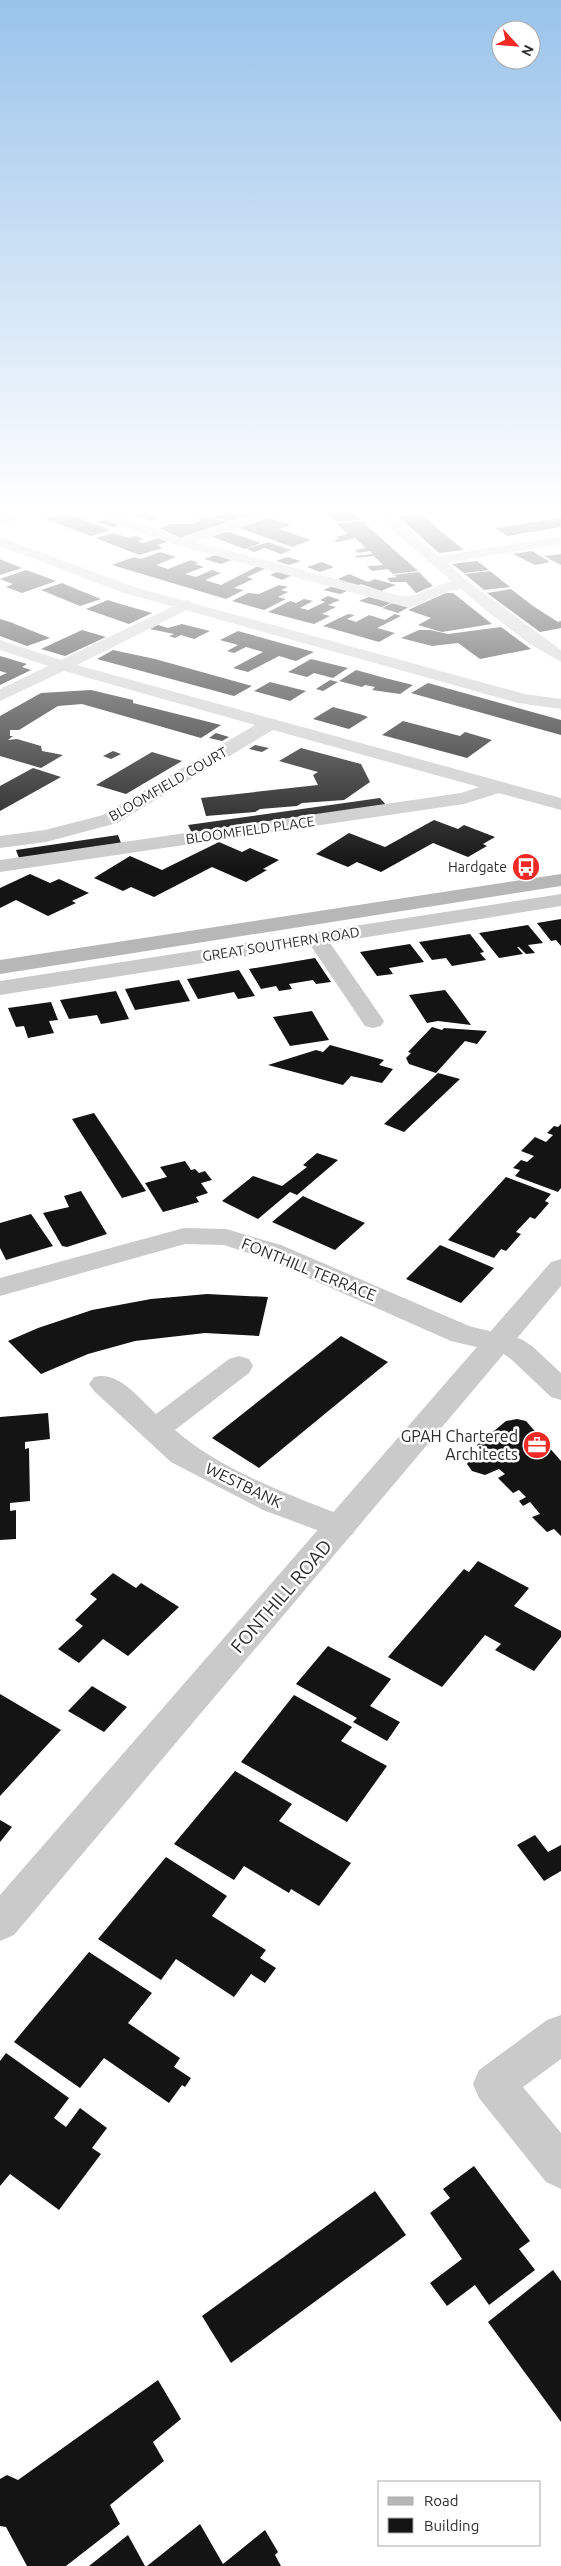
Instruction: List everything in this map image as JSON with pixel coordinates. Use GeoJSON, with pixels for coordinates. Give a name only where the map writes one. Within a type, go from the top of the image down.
{"type":"FeatureCollection","features":[{"type":"Feature","properties":{"kind":"main road"},"geometry":{"type":"LineString","coordinates":[[0,952],[561,866]]}},
{"type":"Feature","properties":{"kind":"main road","name":"GREAT SOUTHERN ROAD"},"geometry":{"type":"LineString","coordinates":[[0,967],[561,880]]}},
{"type":"Feature","properties":{"kind":"street"},"geometry":{"type":"LineString","coordinates":[[0,696],[140,628]]}},
{"type":"Feature","properties":{"kind":"street"},"geometry":{"type":"LineString","coordinates":[[268,628],[524,699],[561,704]]}},
{"type":"Feature","properties":{"kind":"street"},"geometry":{"type":"LineString","coordinates":[[517,628],[561,657]]}},
{"type":"Feature","properties":{"kind":"street"},"geometry":{"type":"LineString","coordinates":[[0,645],[63,666],[561,804]]}},
{"type":"Feature","properties":{"kind":"street","name":"BLOOMFIELD COURT"},"geometry":{"type":"LineString","coordinates":[[0,842],[46,836],[110,819],[271,723]]}},
{"type":"Feature","properties":{"kind":"street","name":"BLOOMFIELD PLACE"},"geometry":{"type":"LineString","coordinates":[[0,866],[464,798],[497,786]]}},
{"type":"Feature","properties":{"kind":"street","name":"GREAT SOUTHERN ROAD"},"geometry":{"type":"LineString","coordinates":[[0,988],[561,900]]}},
{"type":"Feature","properties":{"kind":"street"},"geometry":{"type":"LineString","coordinates":[[317,939],[373,1021]]}},
{"type":"Feature","properties":{"kind":"street","name":"FONTHILL TERRACE"},"geometry":{"type":"LineString","coordinates":[[0,1287],[184,1236],[226,1237],[271,1251],[461,1334],[511,1346],[522,1353],[561,1390]]}},
{"type":"Feature","properties":{"kind":"street","name":"FONTHILL ROAD"},"geometry":{"type":"LineString","coordinates":[[0,1923],[561,1268]]}},
{"type":"Feature","properties":{"kind":"street"},"geometry":{"type":"LineString","coordinates":[[155,1430],[239,1366]]}},
{"type":"Feature","properties":{"kind":"street","name":"WESTBANK"},"geometry":{"type":"LineString","coordinates":[[104,1384],[182,1454],[274,1502],[341,1527]]}},
{"type":"Feature","properties":{"kind":"street"},"geometry":{"type":"LineString","coordinates":[[561,2034],[494,2084],[561,2167]]}},
{"type":"Feature","properties":{"kind":"building"},"geometry":{"type":"Polygon","coordinates":[[[0,628],[24,628],[50,638],[27,646],[0,636],[0,628]]]}},
{"type":"Feature","properties":{"kind":"building"},"geometry":{"type":"Polygon","coordinates":[[[197,628],[210,631],[194,639],[181,635],[175,638],[169,636],[174,634],[150,629],[197,628]]]}},
{"type":"Feature","properties":{"kind":"building"},"geometry":{"type":"Polygon","coordinates":[[[329,628],[378,628],[395,633],[379,642],[329,628]]]}},
{"type":"Feature","properties":{"kind":"building"},"geometry":{"type":"Polygon","coordinates":[[[427,628],[469,628],[442,632],[427,628]]]}},
{"type":"Feature","properties":{"kind":"building"},"geometry":{"type":"Polygon","coordinates":[[[502,628],[531,649],[480,659],[458,643],[432,646],[401,638],[419,630],[430,630],[448,634],[502,628]]]}},
{"type":"Feature","properties":{"kind":"building"},"geometry":{"type":"Polygon","coordinates":[[[534,628],[561,628],[561,628],[540,632],[534,628]]]}},
{"type":"Feature","properties":{"kind":"building"},"geometry":{"type":"Polygon","coordinates":[[[82,630],[106,637],[65,656],[41,649],[82,630]]]}},
{"type":"Feature","properties":{"kind":"building"},"geometry":{"type":"Polygon","coordinates":[[[238,631],[314,652],[296,661],[279,656],[248,672],[233,668],[263,652],[246,647],[234,653],[227,651],[238,645],[220,640],[238,631]]]}},
{"type":"Feature","properties":{"kind":"building"},"geometry":{"type":"Polygon","coordinates":[[[113,650],[155,659],[252,686],[234,696],[97,659],[113,650]]]}},
{"type":"Feature","properties":{"kind":"building"},"geometry":{"type":"Polygon","coordinates":[[[0,656],[27,664],[22,667],[31,670],[0,685],[0,676],[7,673],[0,671],[0,656]]]}},
{"type":"Feature","properties":{"kind":"building"},"geometry":{"type":"Polygon","coordinates":[[[311,659],[348,668],[333,678],[314,673],[307,677],[288,672],[311,659]]]}},
{"type":"Feature","properties":{"kind":"building"},"geometry":{"type":"Polygon","coordinates":[[[356,670],[413,685],[400,694],[372,690],[375,687],[365,685],[362,687],[339,681],[356,670]]]}},
{"type":"Feature","properties":{"kind":"building"},"geometry":{"type":"Polygon","coordinates":[[[330,680],[338,682],[323,691],[316,689],[330,680]]]}},
{"type":"Feature","properties":{"kind":"building"},"geometry":{"type":"Polygon","coordinates":[[[270,682],[306,691],[290,701],[254,691],[270,682]]]}},
{"type":"Feature","properties":{"kind":"building"},"geometry":{"type":"Polygon","coordinates":[[[428,683],[561,720],[561,735],[411,693],[428,683]]]}},
{"type":"Feature","properties":{"kind":"building"},"geometry":{"type":"Polygon","coordinates":[[[91,690],[133,700],[133,703],[221,725],[201,738],[82,704],[58,706],[19,730],[10,730],[10,736],[13,736],[8,740],[17,739],[41,746],[42,751],[63,755],[41,768],[0,756],[0,716],[41,693],[91,690]]]}},
{"type":"Feature","properties":{"kind":"building"},"geometry":{"type":"Polygon","coordinates":[[[333,707],[368,717],[349,729],[313,719],[333,707]]]}},
{"type":"Feature","properties":{"kind":"building"},"geometry":{"type":"Polygon","coordinates":[[[403,721],[460,736],[465,732],[492,740],[467,758],[382,735],[403,721]]]}},
{"type":"Feature","properties":{"kind":"building"},"geometry":{"type":"Polygon","coordinates":[[[216,733],[229,737],[222,741],[209,738],[216,733]]]}},
{"type":"Feature","properties":{"kind":"building"},"geometry":{"type":"Polygon","coordinates":[[[255,745],[269,748],[262,752],[249,749],[255,745]]]}},
{"type":"Feature","properties":{"kind":"building"},"geometry":{"type":"Polygon","coordinates":[[[301,748],[361,764],[370,782],[344,800],[302,803],[297,806],[260,809],[255,812],[206,816],[201,798],[318,785],[313,775],[318,772],[279,761],[301,748]]]}},
{"type":"Feature","properties":{"kind":"building"},"geometry":{"type":"Polygon","coordinates":[[[113,751],[121,754],[111,759],[103,756],[113,751]]]}},
{"type":"Feature","properties":{"kind":"building"},"geometry":{"type":"Polygon","coordinates":[[[152,752],[182,761],[126,794],[96,785],[152,752]]]}},
{"type":"Feature","properties":{"kind":"building"},"geometry":{"type":"Polygon","coordinates":[[[33,768],[61,777],[0,811],[0,786],[33,768]]]}},
{"type":"Feature","properties":{"kind":"building"},"geometry":{"type":"Polygon","coordinates":[[[380,798],[386,805],[192,833],[188,825],[380,798]]]}},
{"type":"Feature","properties":{"kind":"building"},"geometry":{"type":"Polygon","coordinates":[[[434,820],[458,829],[464,825],[495,837],[483,844],[487,846],[468,857],[433,843],[381,872],[357,862],[348,867],[316,854],[349,833],[385,847],[434,820]]]}},
{"type":"Feature","properties":{"kind":"building"},"geometry":{"type":"Polygon","coordinates":[[[118,835],[121,843],[19,858],[16,850],[118,835]]]}},
{"type":"Feature","properties":{"kind":"building"},"geometry":{"type":"Polygon","coordinates":[[[219,842],[242,852],[250,848],[279,860],[263,869],[267,870],[246,882],[212,867],[154,897],[131,887],[123,891],[94,878],[130,856],[162,870],[219,842]]]}},
{"type":"Feature","properties":{"kind":"building"},"geometry":{"type":"Polygon","coordinates":[[[30,874],[50,883],[59,879],[89,893],[72,901],[76,903],[48,916],[16,900],[0,908],[0,888],[30,874]]]}},
{"type":"Feature","properties":{"kind":"building"},"geometry":{"type":"Polygon","coordinates":[[[561,919],[561,946],[556,940],[551,941],[537,923],[561,919]]]}},
{"type":"Feature","properties":{"kind":"building"},"geometry":{"type":"Polygon","coordinates":[[[528,925],[543,943],[528,945],[535,953],[526,954],[517,947],[523,954],[499,958],[479,933],[528,925]]]}},
{"type":"Feature","properties":{"kind":"building"},"geometry":{"type":"Polygon","coordinates":[[[470,934],[484,952],[480,953],[486,960],[452,966],[446,958],[432,960],[419,942],[470,934]]]}},
{"type":"Feature","properties":{"kind":"building"},"geometry":{"type":"Polygon","coordinates":[[[410,944],[424,962],[389,968],[393,974],[377,976],[360,952],[410,944]]]}},
{"type":"Feature","properties":{"kind":"building"},"geometry":{"type":"Polygon","coordinates":[[[315,958],[331,982],[316,984],[313,980],[289,984],[292,989],[279,991],[276,986],[261,989],[249,969],[315,958]]]}},
{"type":"Feature","properties":{"kind":"building"},"geometry":{"type":"Polygon","coordinates":[[[239,970],[255,996],[238,999],[234,992],[198,999],[187,979],[239,970]]]}},
{"type":"Feature","properties":{"kind":"building"},"geometry":{"type":"Polygon","coordinates":[[[179,980],[190,1001],[135,1010],[125,989],[179,980]]]}},
{"type":"Feature","properties":{"kind":"building"},"geometry":{"type":"Polygon","coordinates":[[[445,990],[471,1025],[438,1021],[427,1023],[409,995],[445,990]]]}},
{"type":"Feature","properties":{"kind":"building"},"geometry":{"type":"Polygon","coordinates":[[[116,991],[129,1019],[101,1024],[97,1015],[69,1019],[60,1000],[116,991]]]}},
{"type":"Feature","properties":{"kind":"building"},"geometry":{"type":"Polygon","coordinates":[[[51,1002],[58,1020],[49,1021],[54,1033],[28,1038],[24,1026],[16,1027],[8,1008],[51,1002]]]}},
{"type":"Feature","properties":{"kind":"building"},"geometry":{"type":"Polygon","coordinates":[[[312,1011],[329,1040],[290,1046],[273,1017],[312,1011]]]}},
{"type":"Feature","properties":{"kind":"building"},"geometry":{"type":"Polygon","coordinates":[[[432,1027],[442,1030],[444,1028],[487,1031],[477,1044],[465,1041],[436,1073],[409,1064],[406,1058],[411,1053],[408,1052],[432,1027]]]}},
{"type":"Feature","properties":{"kind":"building"},"geometry":{"type":"Polygon","coordinates":[[[330,1045],[384,1060],[379,1065],[393,1069],[382,1083],[351,1076],[343,1085],[268,1065],[316,1050],[323,1052],[330,1045]]]}},
{"type":"Feature","properties":{"kind":"building"},"geometry":{"type":"Polygon","coordinates":[[[438,1073],[460,1079],[404,1132],[384,1124],[438,1073]]]}},
{"type":"Feature","properties":{"kind":"building"},"geometry":{"type":"Polygon","coordinates":[[[94,1113],[146,1191],[122,1198],[72,1119],[94,1113]]]}},
{"type":"Feature","properties":{"kind":"building"},"geometry":{"type":"Polygon","coordinates":[[[561,1124],[561,1188],[558,1192],[515,1176],[520,1170],[513,1168],[521,1160],[527,1162],[534,1156],[521,1151],[535,1137],[546,1142],[553,1135],[547,1133],[554,1126],[558,1127],[561,1124]]]}},
{"type":"Feature","properties":{"kind":"building"},"geometry":{"type":"Polygon","coordinates":[[[317,1153],[338,1160],[297,1195],[290,1192],[258,1219],[222,1201],[253,1176],[282,1186],[307,1167],[303,1165],[317,1153]]]}},
{"type":"Feature","properties":{"kind":"building"},"geometry":{"type":"Polygon","coordinates":[[[185,1161],[191,1170],[195,1169],[199,1173],[205,1171],[212,1180],[201,1183],[208,1193],[196,1197],[199,1202],[163,1212],[145,1183],[167,1177],[160,1167],[185,1161]]]}},
{"type":"Feature","properties":{"kind":"building"},"geometry":{"type":"Polygon","coordinates":[[[506,1177],[551,1194],[545,1201],[549,1203],[535,1219],[530,1217],[516,1232],[521,1234],[506,1251],[501,1249],[494,1258],[448,1240],[506,1177]]]}},
{"type":"Feature","properties":{"kind":"building"},"geometry":{"type":"Polygon","coordinates":[[[81,1191],[107,1234],[67,1247],[62,1246],[43,1213],[69,1207],[64,1196],[81,1191]]]}},
{"type":"Feature","properties":{"kind":"building"},"geometry":{"type":"Polygon","coordinates":[[[303,1196],[365,1223],[335,1250],[272,1222],[303,1196]]]}},
{"type":"Feature","properties":{"kind":"building"},"geometry":{"type":"Polygon","coordinates":[[[31,1214],[53,1246],[6,1260],[0,1248],[0,1223],[31,1214]]]}},
{"type":"Feature","properties":{"kind":"building"},"geometry":{"type":"Polygon","coordinates":[[[440,1245],[494,1268],[461,1303],[406,1279],[440,1245]]]}},
{"type":"Feature","properties":{"kind":"building"},"geometry":{"type":"Polygon","coordinates":[[[207,1294],[268,1297],[259,1336],[205,1333],[135,1341],[88,1354],[41,1374],[8,1341],[38,1328],[92,1310],[151,1299],[207,1294]]]}},
{"type":"Feature","properties":{"kind":"building"},"geometry":{"type":"Polygon","coordinates":[[[341,1336],[388,1362],[259,1468],[212,1438],[341,1336]]]}},
{"type":"Feature","properties":{"kind":"building"},"geometry":{"type":"Polygon","coordinates":[[[48,1413],[50,1439],[25,1442],[25,1449],[29,1448],[30,1501],[10,1503],[10,1511],[16,1510],[16,1539],[0,1540],[0,1417],[48,1413]]]}},
{"type":"Feature","properties":{"kind":"building"},"geometry":{"type":"Polygon","coordinates":[[[517,1419],[526,1421],[561,1461],[561,1536],[554,1529],[547,1532],[532,1517],[540,1514],[530,1502],[523,1506],[519,1501],[526,1497],[519,1490],[513,1493],[498,1478],[505,1474],[499,1469],[485,1475],[472,1471],[467,1464],[473,1453],[481,1450],[477,1445],[506,1421],[517,1419]]]}},
{"type":"Feature","properties":{"kind":"building"},"geometry":{"type":"Polygon","coordinates":[[[478,1561],[529,1588],[514,1606],[561,1631],[561,1637],[534,1671],[495,1650],[501,1644],[485,1635],[442,1687],[388,1657],[464,1569],[469,1572],[478,1561]]]}},
{"type":"Feature","properties":{"kind":"building"},"geometry":{"type":"Polygon","coordinates":[[[113,1573],[136,1588],[141,1583],[179,1607],[128,1656],[103,1639],[79,1663],[58,1649],[83,1626],[75,1620],[97,1599],[90,1594],[113,1573]]]}},
{"type":"Feature","properties":{"kind":"building"},"geometry":{"type":"Polygon","coordinates":[[[328,1646],[391,1679],[370,1706],[400,1722],[387,1741],[353,1722],[357,1718],[296,1684],[328,1646]]]}},
{"type":"Feature","properties":{"kind":"building"},"geometry":{"type":"Polygon","coordinates":[[[92,1686],[127,1707],[104,1732],[68,1711],[92,1686]]]}},
{"type":"Feature","properties":{"kind":"building"},"geometry":{"type":"Polygon","coordinates":[[[0,1694],[61,1730],[0,1796],[0,1694]]]}},
{"type":"Feature","properties":{"kind":"building"},"geometry":{"type":"Polygon","coordinates":[[[294,1695],[352,1727],[341,1741],[387,1766],[347,1822],[241,1762],[294,1695]]]}},
{"type":"Feature","properties":{"kind":"building"},"geometry":{"type":"Polygon","coordinates":[[[235,1771],[292,1804],[279,1821],[351,1863],[319,1906],[291,1889],[289,1893],[244,1866],[234,1880],[174,1844],[235,1771]]]}},
{"type":"Feature","properties":{"kind":"building"},"geometry":{"type":"Polygon","coordinates":[[[0,1820],[12,1827],[0,1842],[0,1820]]]}},
{"type":"Feature","properties":{"kind":"building"},"geometry":{"type":"Polygon","coordinates":[[[535,1835],[548,1852],[561,1845],[561,1871],[544,1881],[517,1845],[535,1835]]]}},
{"type":"Feature","properties":{"kind":"building"},"geometry":{"type":"Polygon","coordinates":[[[166,1857],[227,1896],[212,1916],[266,1950],[260,1958],[276,1968],[265,1983],[251,1974],[234,1997],[176,1959],[161,1980],[98,1939],[166,1857]]]}},
{"type":"Feature","properties":{"kind":"building"},"geometry":{"type":"Polygon","coordinates":[[[89,1952],[152,1993],[128,2023],[180,2058],[174,2067],[191,2078],[185,2087],[182,2085],[169,2103],[104,2058],[80,2088],[14,2042],[89,1952]]]}},
{"type":"Feature","properties":{"kind":"building"},"geometry":{"type":"Polygon","coordinates":[[[6,2053],[69,2098],[54,2118],[66,2127],[80,2108],[107,2128],[92,2148],[101,2154],[59,2210],[10,2174],[0,2186],[0,2061],[6,2053]]]}},
{"type":"Feature","properties":{"kind":"building"},"geometry":{"type":"Polygon","coordinates":[[[474,2166],[530,2241],[519,2249],[535,2270],[489,2305],[475,2285],[447,2306],[430,2283],[462,2259],[430,2213],[450,2198],[443,2189],[474,2166]]]}},
{"type":"Feature","properties":{"kind":"building"},"geometry":{"type":"Polygon","coordinates":[[[375,2191],[406,2235],[231,2363],[202,2316],[375,2191]]]}},
{"type":"Feature","properties":{"kind":"building"},"geometry":{"type":"Polygon","coordinates":[[[553,2270],[561,2281],[561,2422],[488,2322],[553,2270]]]}},
{"type":"Feature","properties":{"kind":"building"},"geometry":{"type":"Polygon","coordinates":[[[158,2380],[181,2419],[153,2442],[164,2461],[110,2505],[120,2524],[66,2566],[27,2566],[6,2527],[0,2526],[0,2479],[7,2475],[18,2480],[158,2380]]]}},
{"type":"Feature","properties":{"kind":"building"},"geometry":{"type":"Polygon","coordinates":[[[200,2524],[223,2564],[265,2530],[278,2552],[275,2555],[281,2566],[147,2566],[200,2524]]]}},
{"type":"Feature","properties":{"kind":"building"},"geometry":{"type":"Polygon","coordinates":[[[128,2535],[145,2566],[89,2566],[128,2535]]]}},
{"type":"Feature","properties":{"kind":"place","name":"Hardgate"},"geometry":{"type":"Point","coordinates":[526,867]}},
{"type":"Feature","properties":{"kind":"place","name":"GPAH Chartered Architects"},"geometry":{"type":"Point","coordinates":[537,1445]}}]}
